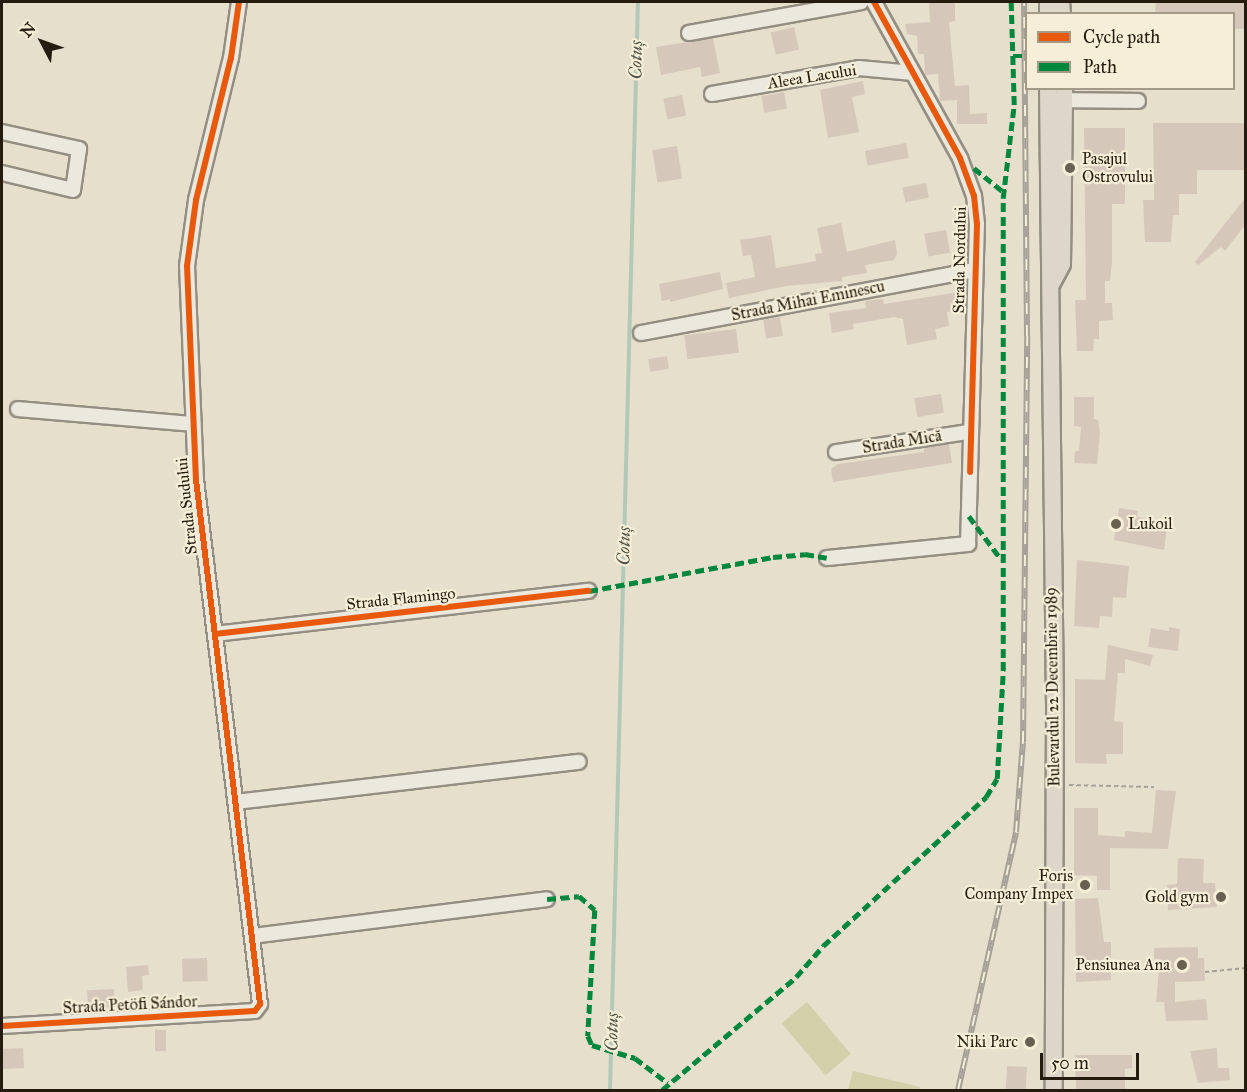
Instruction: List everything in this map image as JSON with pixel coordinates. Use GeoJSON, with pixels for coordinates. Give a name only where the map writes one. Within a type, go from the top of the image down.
{"type":"FeatureCollection","features":[{"type":"Feature","properties":{"kind":"main road","name":"Bulevardul 22 Decembrie 1989"},"geometry":{"type":"LineString","coordinates":[[1054,1090],[1052,283],[1056,94]]}},
{"type":"Feature","properties":{"kind":"street","name":"Strada Sudului"},"geometry":{"type":"LineString","coordinates":[[239,2],[231,58],[190,233],[193,424],[215,634],[252,936],[258,1009]]}},
{"type":"Feature","properties":{"kind":"street"},"geometry":{"type":"LineString","coordinates":[[689,33],[861,2]]}},
{"type":"Feature","properties":{"kind":"street","name":"Strada Nordului"},"geometry":{"type":"LineString","coordinates":[[827,558],[968,544],[969,432],[977,224],[968,176],[874,2]]}},
{"type":"Feature","properties":{"kind":"street","name":"Aleea Lacului"},"geometry":{"type":"LineString","coordinates":[[712,94],[859,68],[913,73]]}},
{"type":"Feature","properties":{"kind":"street"},"geometry":{"type":"LineString","coordinates":[[1056,94],[1138,101]]}},
{"type":"Feature","properties":{"kind":"street"},"geometry":{"type":"LineString","coordinates":[[2,132],[79,149],[73,189],[2,173]]}},
{"type":"Feature","properties":{"kind":"street","name":"Strada Mihai Eminescu"},"geometry":{"type":"LineString","coordinates":[[641,333],[975,270]]}},
{"type":"Feature","properties":{"kind":"street"},"geometry":{"type":"LineString","coordinates":[[18,409],[193,424]]}},
{"type":"Feature","properties":{"kind":"street","name":"Strada Mică"},"geometry":{"type":"LineString","coordinates":[[836,452],[969,432]]}},
{"type":"Feature","properties":{"kind":"street","name":"Strada Flamingo"},"geometry":{"type":"LineString","coordinates":[[215,634],[590,591]]}},
{"type":"Feature","properties":{"kind":"street"},"geometry":{"type":"LineString","coordinates":[[236,802],[579,762]]}},
{"type":"Feature","properties":{"kind":"street"},"geometry":{"type":"LineString","coordinates":[[252,936],[547,899]]}},
{"type":"Feature","properties":{"kind":"street","name":"Strada Petöfi Sándor"},"geometry":{"type":"LineString","coordinates":[[2,1026],[258,1009]]}},
{"type":"Feature","properties":{"kind":"path"},"geometry":{"type":"LineString","coordinates":[[1067,785],[1154,787]]}},
{"type":"Feature","properties":{"kind":"path"},"geometry":{"type":"LineString","coordinates":[[1205,972],[1245,969]]}},
{"type":"Feature","properties":{"kind":"shaded area"},"geometry":{"type":"Polygon","coordinates":[[[807,1002],[851,1054],[825,1075],[782,1023],[807,1002]]]}},
{"type":"Feature","properties":{"kind":"shaded area"},"geometry":{"type":"Polygon","coordinates":[[[853,1071],[920,1087],[919,1090],[848,1090],[853,1071]]]}},
{"type":"Feature","properties":{"kind":"building"},"geometry":{"type":"Polygon","coordinates":[[[929,2],[955,2],[955,21],[949,22],[955,86],[969,85],[970,114],[987,113],[987,124],[957,124],[957,100],[940,101],[938,74],[925,75],[924,54],[918,54],[917,36],[907,34],[905,24],[930,22],[929,2]]]}},
{"type":"Feature","properties":{"kind":"building"},"geometry":{"type":"Polygon","coordinates":[[[1156,2],[1245,2],[1245,29],[1235,29],[1235,12],[1155,12],[1156,2]]]}},
{"type":"Feature","properties":{"kind":"building"},"geometry":{"type":"Polygon","coordinates":[[[794,27],[799,49],[776,55],[771,32],[794,27]]]}},
{"type":"Feature","properties":{"kind":"building"},"geometry":{"type":"Polygon","coordinates":[[[713,38],[720,73],[702,77],[700,67],[661,75],[656,47],[713,38]]]}},
{"type":"Feature","properties":{"kind":"building"},"geometry":{"type":"Polygon","coordinates":[[[863,81],[865,94],[852,97],[859,132],[828,138],[820,90],[863,81]]]}},
{"type":"Feature","properties":{"kind":"building"},"geometry":{"type":"Polygon","coordinates":[[[784,92],[787,109],[764,113],[761,96],[784,92]]]}},
{"type":"Feature","properties":{"kind":"building"},"geometry":{"type":"Polygon","coordinates":[[[682,95],[686,116],[667,119],[663,99],[682,95]]]}},
{"type":"Feature","properties":{"kind":"building"},"geometry":{"type":"Polygon","coordinates":[[[1153,123],[1245,123],[1245,170],[1197,170],[1197,194],[1179,194],[1179,215],[1173,215],[1171,242],[1145,242],[1143,200],[1154,200],[1153,123]]]}},
{"type":"Feature","properties":{"kind":"building"},"geometry":{"type":"Polygon","coordinates":[[[1084,128],[1125,128],[1125,204],[1112,204],[1112,262],[1110,281],[1105,281],[1105,303],[1112,303],[1113,320],[1099,321],[1099,339],[1094,339],[1093,351],[1077,351],[1075,300],[1086,300],[1084,128]]]}},
{"type":"Feature","properties":{"kind":"building"},"geometry":{"type":"Polygon","coordinates":[[[906,143],[909,158],[868,166],[865,151],[906,143]]]}},
{"type":"Feature","properties":{"kind":"building"},"geometry":{"type":"Polygon","coordinates":[[[677,146],[682,179],[657,183],[652,150],[677,146]]]}},
{"type":"Feature","properties":{"kind":"building"},"geometry":{"type":"Polygon","coordinates":[[[926,183],[929,198],[905,202],[902,188],[926,183]]]}},
{"type":"Feature","properties":{"kind":"building"},"geometry":{"type":"Polygon","coordinates":[[[1245,198],[1245,225],[1225,251],[1221,247],[1198,265],[1195,262],[1245,198]]]}},
{"type":"Feature","properties":{"kind":"building"},"geometry":{"type":"Polygon","coordinates":[[[841,223],[847,252],[895,240],[897,254],[894,260],[865,265],[867,273],[842,277],[842,281],[786,286],[729,298],[726,283],[755,277],[751,255],[743,256],[740,240],[771,235],[776,268],[816,261],[815,254],[822,253],[817,228],[841,223]]]}},
{"type":"Feature","properties":{"kind":"building"},"geometry":{"type":"Polygon","coordinates":[[[946,230],[950,253],[928,256],[924,234],[946,230]]]}},
{"type":"Feature","properties":{"kind":"building"},"geometry":{"type":"Polygon","coordinates":[[[720,272],[723,289],[670,302],[670,299],[662,301],[659,284],[720,272]]]}},
{"type":"Feature","properties":{"kind":"building"},"geometry":{"type":"Polygon","coordinates":[[[959,292],[962,309],[947,312],[949,326],[935,329],[937,339],[907,345],[903,319],[894,317],[853,324],[854,329],[832,333],[829,313],[866,308],[865,301],[883,299],[884,304],[959,292]]]}},
{"type":"Feature","properties":{"kind":"building"},"geometry":{"type":"Polygon","coordinates":[[[780,317],[783,336],[766,338],[763,320],[780,317]]]}},
{"type":"Feature","properties":{"kind":"building"},"geometry":{"type":"Polygon","coordinates":[[[736,329],[739,353],[687,359],[684,335],[736,329]]]}},
{"type":"Feature","properties":{"kind":"building"},"geometry":{"type":"Polygon","coordinates":[[[667,356],[669,369],[650,372],[648,359],[667,356]]]}},
{"type":"Feature","properties":{"kind":"building"},"geometry":{"type":"Polygon","coordinates":[[[941,394],[944,413],[917,417],[914,398],[941,394]]]}},
{"type":"Feature","properties":{"kind":"building"},"geometry":{"type":"Polygon","coordinates":[[[1074,397],[1094,397],[1094,419],[1098,420],[1100,432],[1097,464],[1074,463],[1075,451],[1079,451],[1081,427],[1074,426],[1074,397]]]}},
{"type":"Feature","properties":{"kind":"building"},"geometry":{"type":"Polygon","coordinates":[[[949,444],[952,463],[833,482],[831,469],[838,464],[924,452],[924,448],[949,444]]]}},
{"type":"Feature","properties":{"kind":"building"},"geometry":{"type":"Polygon","coordinates":[[[1119,508],[1138,511],[1137,517],[1168,521],[1164,550],[1114,540],[1119,508]]]}},
{"type":"Feature","properties":{"kind":"building"},"geometry":{"type":"Polygon","coordinates":[[[1077,560],[1129,566],[1126,598],[1113,597],[1112,617],[1100,616],[1099,628],[1074,626],[1077,560]]]}},
{"type":"Feature","properties":{"kind":"building"},"geometry":{"type":"Polygon","coordinates":[[[1169,627],[1180,629],[1178,651],[1148,647],[1151,628],[1169,631],[1169,627]]]}},
{"type":"Feature","properties":{"kind":"building"},"geometry":{"type":"Polygon","coordinates":[[[1108,645],[1153,655],[1150,666],[1125,659],[1125,673],[1118,673],[1114,721],[1123,722],[1123,754],[1106,754],[1107,764],[1075,763],[1075,679],[1105,680],[1108,645]]]}},
{"type":"Feature","properties":{"kind":"building"},"geometry":{"type":"Polygon","coordinates":[[[1156,790],[1176,791],[1168,849],[1110,848],[1110,890],[1097,890],[1097,876],[1074,875],[1074,808],[1098,808],[1098,835],[1125,837],[1125,831],[1152,833],[1156,790]]]}},
{"type":"Feature","properties":{"kind":"building"},"geometry":{"type":"Polygon","coordinates":[[[1178,858],[1204,859],[1203,883],[1215,883],[1217,907],[1168,910],[1167,885],[1177,884],[1178,858]]]}},
{"type":"Feature","properties":{"kind":"building"},"geometry":{"type":"Polygon","coordinates":[[[1098,898],[1104,942],[1111,942],[1111,980],[1076,982],[1075,899],[1098,898]]]}},
{"type":"Feature","properties":{"kind":"building"},"geometry":{"type":"Polygon","coordinates":[[[1198,947],[1198,958],[1204,958],[1205,981],[1175,982],[1175,1002],[1206,999],[1208,1020],[1166,1021],[1164,1002],[1156,1002],[1160,959],[1154,959],[1154,948],[1198,947]]]}},
{"type":"Feature","properties":{"kind":"building"},"geometry":{"type":"Polygon","coordinates":[[[207,958],[208,981],[183,982],[182,959],[207,958]]]}},
{"type":"Feature","properties":{"kind":"building"},"geometry":{"type":"Polygon","coordinates":[[[148,965],[149,975],[142,976],[143,990],[128,992],[126,967],[148,965]]]}},
{"type":"Feature","properties":{"kind":"building"},"geometry":{"type":"Polygon","coordinates":[[[114,989],[115,1010],[88,1011],[87,990],[114,989]]]}},
{"type":"Feature","properties":{"kind":"building"},"geometry":{"type":"Polygon","coordinates":[[[155,1030],[166,1030],[166,1051],[155,1051],[155,1030]]]}},
{"type":"Feature","properties":{"kind":"building"},"geometry":{"type":"Polygon","coordinates":[[[23,1048],[24,1068],[3,1069],[2,1049],[23,1048]]]}},
{"type":"Feature","properties":{"kind":"building"},"geometry":{"type":"Polygon","coordinates":[[[1217,1048],[1218,1068],[1229,1068],[1230,1080],[1198,1083],[1190,1051],[1217,1048]]]}},
{"type":"Feature","properties":{"kind":"building"},"geometry":{"type":"Polygon","coordinates":[[[1075,1055],[1132,1055],[1132,1068],[1125,1069],[1125,1090],[1076,1090],[1075,1055]]]}},
{"type":"Feature","properties":{"kind":"building"},"geometry":{"type":"Polygon","coordinates":[[[1007,1066],[1027,1067],[1026,1090],[1006,1089],[1007,1066]]]}},
{"type":"Feature","properties":{"kind":"waterway","name":"Cotuș"},"geometry":{"type":"LineString","coordinates":[[610,1090],[638,2]]}},
{"type":"Feature","properties":{"kind":"railway"},"geometry":{"type":"LineString","coordinates":[[958,1090],[1016,832],[1023,742],[1027,336],[1024,2]]}},
{"type":"Feature","properties":{"kind":"marked path"},"geometry":{"type":"LineString","coordinates":[[662,1090],[796,977],[823,946],[986,797],[997,779],[1003,671],[1003,198],[1014,105],[1011,2]]}},
{"type":"Feature","properties":{"kind":"marked path"},"geometry":{"type":"LineString","coordinates":[[1013,56],[1025,56]]}},
{"type":"Feature","properties":{"kind":"marked path"},"geometry":{"type":"LineString","coordinates":[[974,168],[1004,192]]}},
{"type":"Feature","properties":{"kind":"marked path"},"geometry":{"type":"LineString","coordinates":[[969,516],[1001,559]]}},
{"type":"Feature","properties":{"kind":"marked path"},"geometry":{"type":"LineString","coordinates":[[589,591],[773,557],[805,554],[827,558]]}},
{"type":"Feature","properties":{"kind":"marked path"},"geometry":{"type":"LineString","coordinates":[[547,899],[579,896],[595,910],[588,1036],[592,1045],[635,1058],[668,1083]]}},
{"type":"Feature","properties":{"kind":"cycle path"},"geometry":{"type":"LineString","coordinates":[[2,1026],[255,1011],[260,1004],[196,480],[187,266],[196,200],[231,58],[239,2]]}},
{"type":"Feature","properties":{"kind":"cycle path"},"geometry":{"type":"LineString","coordinates":[[874,2],[960,158],[974,196],[977,224],[970,472]]}},
{"type":"Feature","properties":{"kind":"cycle path"},"geometry":{"type":"LineString","coordinates":[[215,634],[589,591]]}},
{"type":"Feature","properties":{"kind":"place","name":"Pasajul Ostrovului"},"geometry":{"type":"Point","coordinates":[1070,168]}},
{"type":"Feature","properties":{"kind":"place","name":"Lukoil"},"geometry":{"type":"Point","coordinates":[1116,524]}},
{"type":"Feature","properties":{"kind":"place","name":"Foris Company Impex"},"geometry":{"type":"Point","coordinates":[1085,885]}},
{"type":"Feature","properties":{"kind":"place","name":"Gold gym"},"geometry":{"type":"Point","coordinates":[1221,897]}},
{"type":"Feature","properties":{"kind":"place","name":"Pensiunea Ana"},"geometry":{"type":"Point","coordinates":[1182,965]}},
{"type":"Feature","properties":{"kind":"place","name":"Niki Parc"},"geometry":{"type":"Point","coordinates":[1030,1042]}}]}
